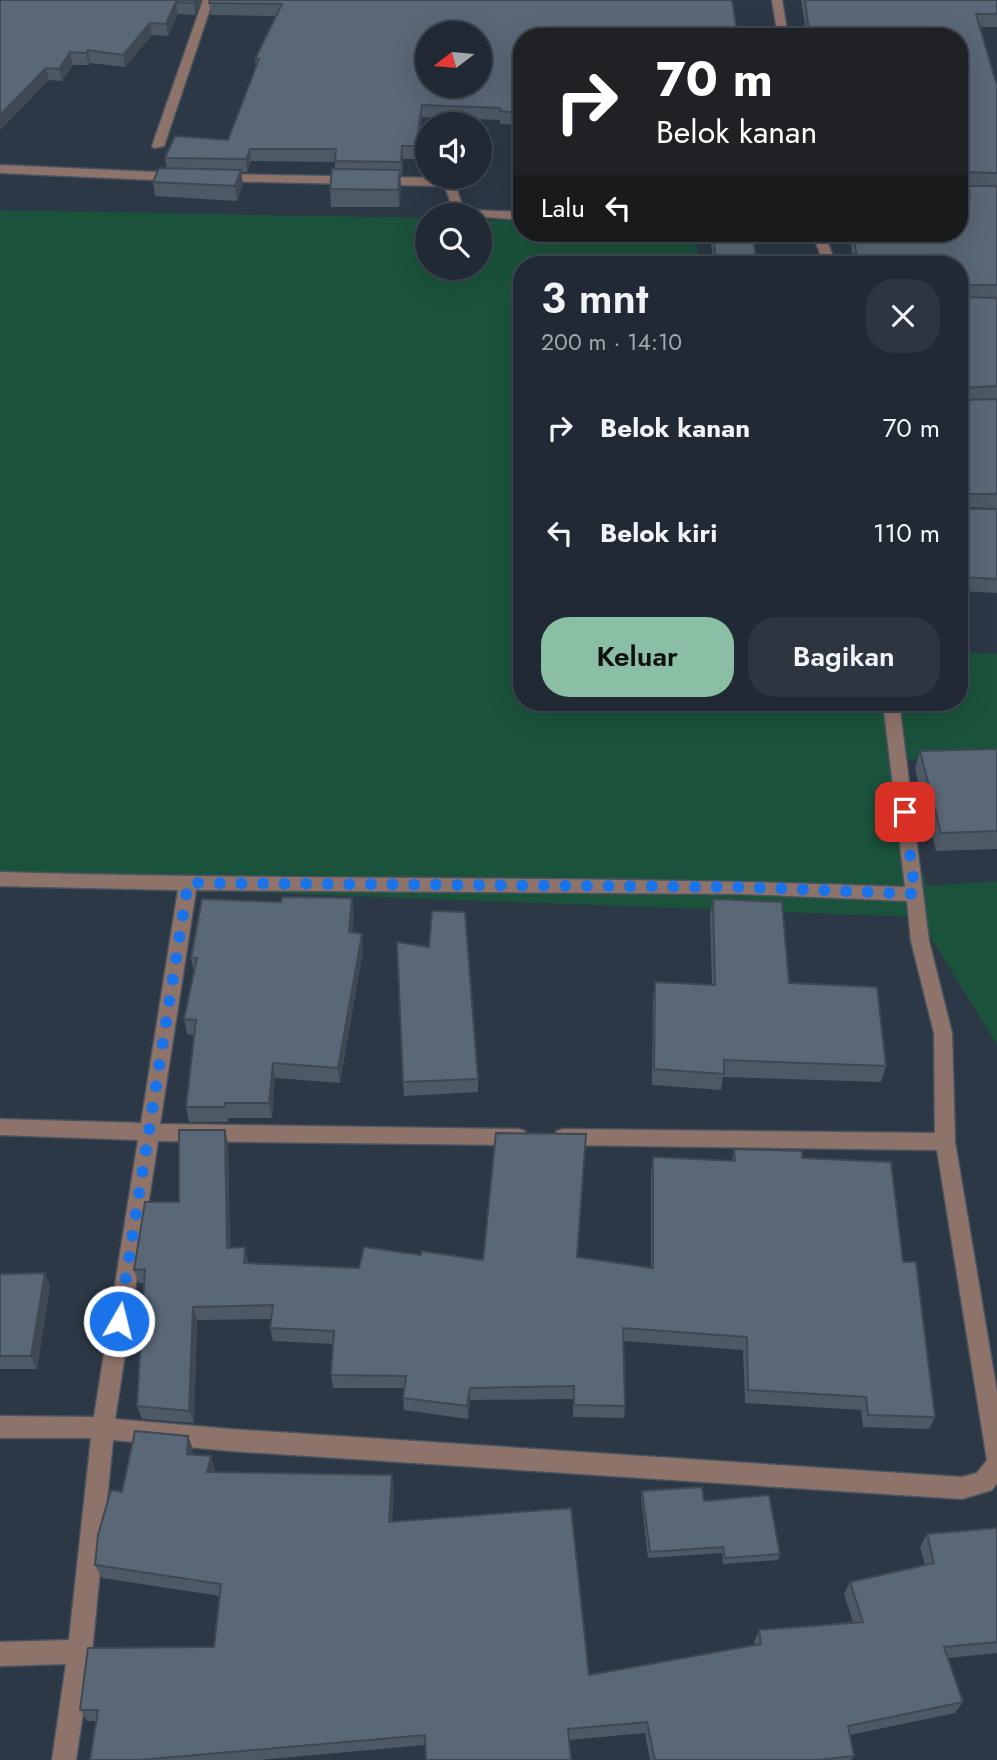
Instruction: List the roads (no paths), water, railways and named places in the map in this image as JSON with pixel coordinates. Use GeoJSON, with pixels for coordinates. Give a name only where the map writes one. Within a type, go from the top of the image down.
{"type":"FeatureCollection","features":[{"type":"Feature","properties":{"kind":"street"},"geometry":{"type":"LineString","coordinates":[[158,146],[208,0]]}},
{"type":"Feature","properties":{"kind":"street"},"geometry":{"type":"LineString","coordinates":[[777,0],[782,28]]}},
{"type":"Feature","properties":{"kind":"street"},"geometry":{"type":"LineString","coordinates":[[0,169],[202,178],[442,182],[450,185],[458,209],[469,214],[513,216]]}},
{"type":"Feature","properties":{"kind":"street"},"geometry":{"type":"LineString","coordinates":[[968,192],[997,193]]}},
{"type":"Feature","properties":{"kind":"street"},"geometry":{"type":"LineString","coordinates":[[892,711],[920,941],[943,1033],[945,1142],[997,1458]]}},
{"type":"Feature","properties":{"kind":"street"},"geometry":{"type":"LineString","coordinates":[[0,879],[742,887],[915,894]]}},
{"type":"Feature","properties":{"kind":"street"},"geometry":{"type":"LineString","coordinates":[[64,1760],[80,1652],[103,1428],[147,1132],[184,922],[188,883]]}},
{"type":"Feature","properties":{"kind":"street"},"geometry":{"type":"LineString","coordinates":[[0,1127],[147,1132],[945,1142]]}},
{"type":"Feature","properties":{"kind":"street"},"geometry":{"type":"LineString","coordinates":[[0,1427],[103,1428],[230,1440],[962,1488],[984,1482],[997,1465]]}},
{"type":"Feature","properties":{"kind":"street"},"geometry":{"type":"LineString","coordinates":[[0,1654],[80,1652]]}}]}
